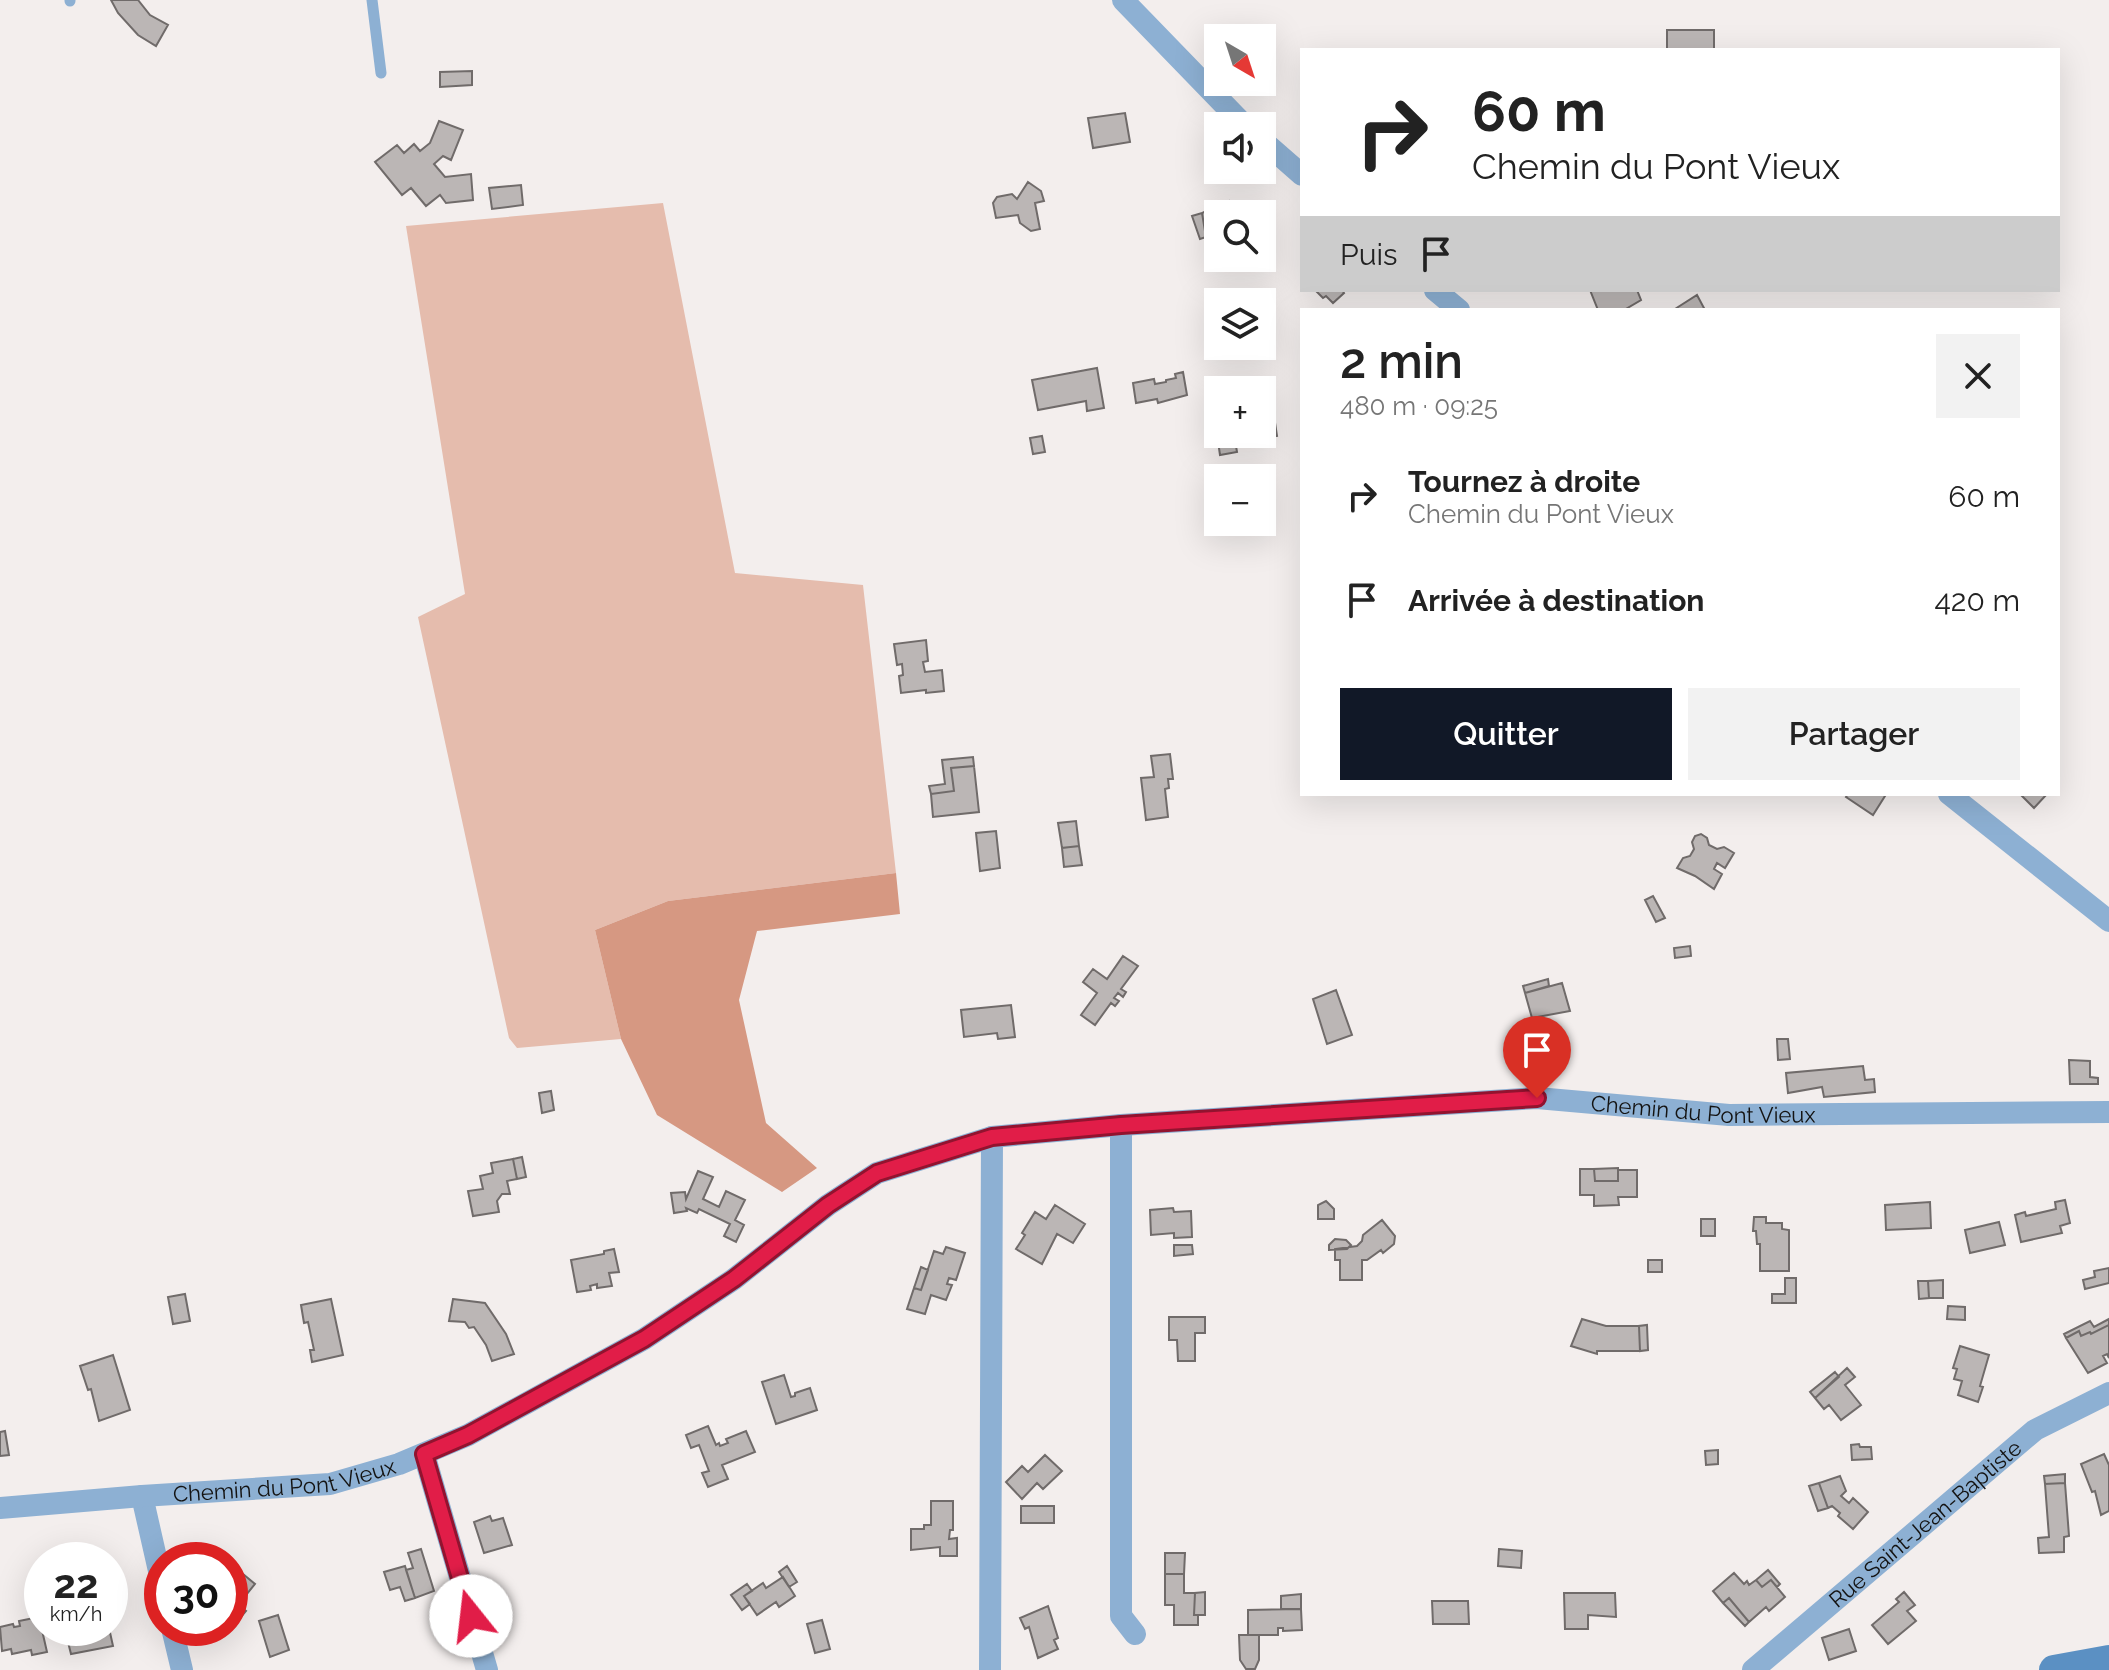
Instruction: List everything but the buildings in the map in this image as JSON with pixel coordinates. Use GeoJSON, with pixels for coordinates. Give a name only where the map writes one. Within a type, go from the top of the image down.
{"type":"FeatureCollection","features":[{"type":"Feature","properties":{"kind":"main road"},"geometry":{"type":"LineString","coordinates":[[2054,1670],[2109,1660]]}},
{"type":"Feature","properties":{"kind":"street"},"geometry":{"type":"LineString","coordinates":[[1123,0],[1231,112]]}},
{"type":"Feature","properties":{"kind":"street"},"geometry":{"type":"LineString","coordinates":[[1276,152],[1300,173]]}},
{"type":"Feature","properties":{"kind":"street"},"geometry":{"type":"LineString","coordinates":[[1437,292],[1457,308]]}},
{"type":"Feature","properties":{"kind":"street"},"geometry":{"type":"LineString","coordinates":[[1952,796],[2109,921]]}},
{"type":"Feature","properties":{"kind":"street","name":"Chemin du Pont Vieux"},"geometry":{"type":"LineString","coordinates":[[0,1508],[330,1484],[399,1464],[468,1435],[644,1339],[734,1279],[828,1205],[877,1173],[992,1137],[1121,1125],[1537,1098],[1729,1115],[2109,1112]]}},
{"type":"Feature","properties":{"kind":"street"},"geometry":{"type":"LineString","coordinates":[[1121,1125],[1121,1616],[1135,1634]]}},
{"type":"Feature","properties":{"kind":"street"},"geometry":{"type":"LineString","coordinates":[[990,1670],[992,1137]]}},
{"type":"Feature","properties":{"kind":"street","name":"Rue Saint-Jean-Baptiste"},"geometry":{"type":"LineString","coordinates":[[1753,1670],[2035,1430],[2109,1393]]}},
{"type":"Feature","properties":{"kind":"street"},"geometry":{"type":"LineString","coordinates":[[424,1454],[487,1670]]}},
{"type":"Feature","properties":{"kind":"street"},"geometry":{"type":"LineString","coordinates":[[142,1496],[152,1542]]}},
{"type":"Feature","properties":{"kind":"street"},"geometry":{"type":"LineString","coordinates":[[176,1646],[182,1670]]}},
{"type":"Feature","properties":{"kind":"lane"},"geometry":{"type":"LineString","coordinates":[[372,0],[381,73]]}},
{"type":"Feature","properties":{"kind":"shaded area"},"geometry":{"type":"Polygon","coordinates":[[[663,203],[735,573],[863,585],[896,873],[668,901],[595,930],[621,1039],[517,1048],[509,1038],[418,617],[465,594],[406,226],[663,203]]]}},
{"type":"Feature","properties":{"kind":"shaded area"},"geometry":{"type":"Polygon","coordinates":[[[896,873],[900,914],[757,931],[739,1000],[766,1123],[817,1168],[782,1192],[657,1115],[621,1039],[595,930],[668,901],[896,873]]]}},
{"type":"Feature","properties":{"kind":"route"},"geometry":{"type":"LineString","coordinates":[[471,1616],[424,1454],[468,1435],[644,1339],[734,1279],[828,1205],[877,1173],[992,1137],[1121,1125],[1537,1098]]}}]}
